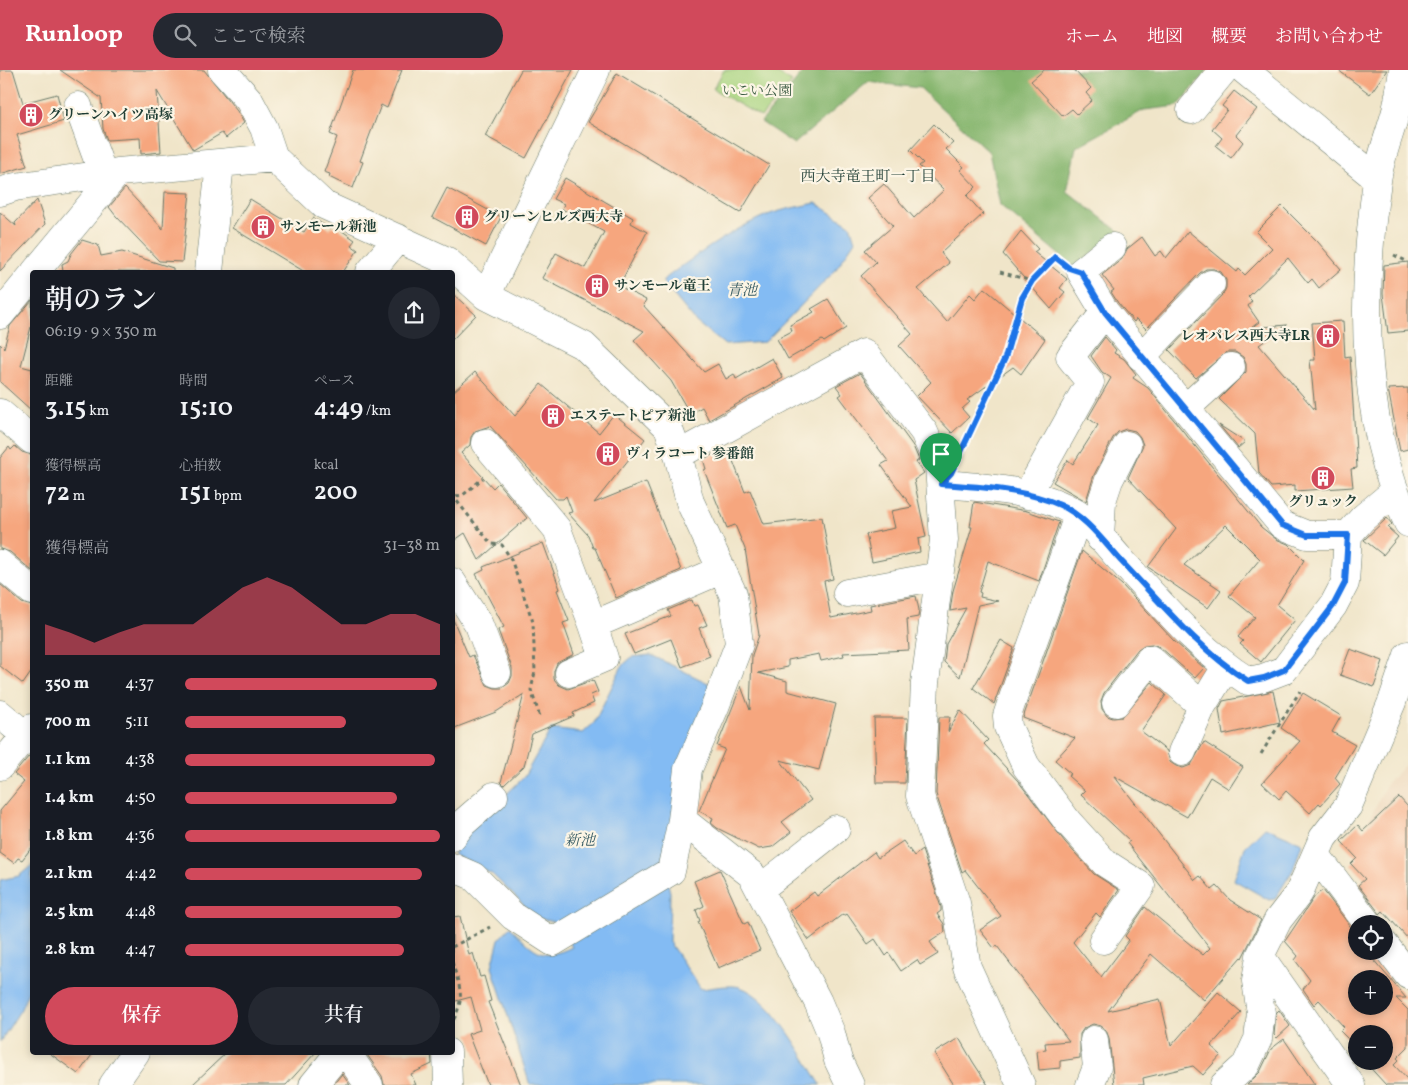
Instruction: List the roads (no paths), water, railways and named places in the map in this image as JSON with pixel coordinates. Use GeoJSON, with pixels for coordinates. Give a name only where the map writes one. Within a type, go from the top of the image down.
{"type":"FeatureCollection","features":[{"type":"Feature","properties":{"kind":"street"},"geometry":{"type":"LineString","coordinates":[[222,70],[249,100],[264,128],[274,158],[324,205],[446,261],[486,296],[584,346],[668,426],[678,455],[690,502],[733,594],[739,644],[715,707],[688,769],[682,820],[671,871],[553,942],[513,916],[473,876],[455,868]]}},
{"type":"Feature","properties":{"kind":"street"},"geometry":{"type":"LineString","coordinates":[[486,296],[596,70]]}},
{"type":"Feature","properties":{"kind":"street"},"geometry":{"type":"LineString","coordinates":[[1191,110],[1224,70]]}},
{"type":"Feature","properties":{"kind":"street"},"geometry":{"type":"LineString","coordinates":[[1244,70],[1377,179]]}},
{"type":"Feature","properties":{"kind":"street"},"geometry":{"type":"LineString","coordinates":[[1403,70],[1402,112],[1377,179],[1366,289],[1376,424],[1394,492],[1408,523]]}},
{"type":"Feature","properties":{"kind":"street"},"geometry":{"type":"LineString","coordinates":[[78,106],[111,173]]}},
{"type":"Feature","properties":{"kind":"street"},"geometry":{"type":"LineString","coordinates":[[0,192],[14,187],[111,173],[274,158]]}},
{"type":"Feature","properties":{"kind":"street"},"geometry":{"type":"LineString","coordinates":[[208,270],[220,163]]}},
{"type":"Feature","properties":{"kind":"street"},"geometry":{"type":"LineString","coordinates":[[37,270],[111,173]]}},
{"type":"Feature","properties":{"kind":"street"},"geometry":{"type":"LineString","coordinates":[[372,270],[398,238]]}},
{"type":"Feature","properties":{"kind":"street"},"geometry":{"type":"LineString","coordinates":[[1112,247],[1081,272],[1105,312],[1141,357],[1186,408],[1230,465],[1282,525],[1307,535],[1348,535]]}},
{"type":"Feature","properties":{"kind":"street"},"geometry":{"type":"LineString","coordinates":[[0,315],[30,278]]}},
{"type":"Feature","properties":{"kind":"street"},"geometry":{"type":"LineString","coordinates":[[1141,357],[1212,284]]}},
{"type":"Feature","properties":{"kind":"street"},"geometry":{"type":"LineString","coordinates":[[1027,495],[1090,382],[1070,357],[1105,312]]}},
{"type":"Feature","properties":{"kind":"street"},"geometry":{"type":"LineString","coordinates":[[678,455],[864,353],[924,432],[939,466],[944,540],[926,683],[920,796],[956,903],[966,967],[1021,1085]]}},
{"type":"Feature","properties":{"kind":"street"},"geometry":{"type":"LineString","coordinates":[[1186,408],[1231,367]]}},
{"type":"Feature","properties":{"kind":"street"},"geometry":{"type":"LineString","coordinates":[[0,412],[30,438]]}},
{"type":"Feature","properties":{"kind":"street"},"geometry":{"type":"LineString","coordinates":[[1100,538],[1102,501],[1109,480],[1127,444]]}},
{"type":"Feature","properties":{"kind":"street"},"geometry":{"type":"LineString","coordinates":[[493,452],[557,530],[593,625],[604,658],[569,673]]}},
{"type":"Feature","properties":{"kind":"street"},"geometry":{"type":"LineString","coordinates":[[941,484],[977,486],[1027,495],[1060,504],[1078,515],[1161,603],[1226,667],[1248,681],[1264,678],[1284,670],[1333,606],[1345,583],[1348,535],[1363,518],[1394,492]]}},
{"type":"Feature","properties":{"kind":"street"},"geometry":{"type":"LineString","coordinates":[[1078,515],[1053,592],[1029,650],[1007,716],[1008,727],[1026,766],[1068,822],[1105,863],[1141,886],[1103,940]]}},
{"type":"Feature","properties":{"kind":"street"},"geometry":{"type":"LineString","coordinates":[[0,564],[30,588]]}},
{"type":"Feature","properties":{"kind":"street"},"geometry":{"type":"LineString","coordinates":[[593,625],[721,570]]}},
{"type":"Feature","properties":{"kind":"street"},"geometry":{"type":"LineString","coordinates":[[847,594],[940,576]]}},
{"type":"Feature","properties":{"kind":"street"},"geometry":{"type":"LineString","coordinates":[[455,587],[479,624],[497,673]]}},
{"type":"Feature","properties":{"kind":"street"},"geometry":{"type":"LineString","coordinates":[[1224,1085],[1246,1065],[1258,1039],[1261,1013],[1256,981],[1260,956],[1278,920],[1299,892],[1323,838],[1348,806],[1392,702],[1408,655]]}},
{"type":"Feature","properties":{"kind":"street"},"geometry":{"type":"LineString","coordinates":[[1116,702],[1150,659],[1202,706]]}},
{"type":"Feature","properties":{"kind":"street"},"geometry":{"type":"LineString","coordinates":[[1182,752],[1202,706],[1226,667]]}},
{"type":"Feature","properties":{"kind":"street"},"geometry":{"type":"LineString","coordinates":[[0,714],[30,735],[0,766]]}},
{"type":"Feature","properties":{"kind":"street"},"geometry":{"type":"LineString","coordinates":[[455,833],[463,823],[494,796]]}},
{"type":"Feature","properties":{"kind":"street"},"geometry":{"type":"LineString","coordinates":[[682,820],[752,875],[818,1002],[831,1032],[838,1060],[850,1085]]}},
{"type":"Feature","properties":{"kind":"street"},"geometry":{"type":"LineString","coordinates":[[760,889],[836,829]]}},
{"type":"Feature","properties":{"kind":"street"},"geometry":{"type":"LineString","coordinates":[[1316,855],[1361,915]]}},
{"type":"Feature","properties":{"kind":"street"},"geometry":{"type":"LineString","coordinates":[[1260,956],[1351,1085]]}},
{"type":"Feature","properties":{"kind":"street"},"geometry":{"type":"LineString","coordinates":[[1393,956],[1408,975]]}},
{"type":"Feature","properties":{"kind":"street"},"geometry":{"type":"LineString","coordinates":[[1090,1085],[1097,1068],[1094,1040]]}},
{"type":"Feature","properties":{"kind":"street"},"geometry":{"type":"LineString","coordinates":[[113,1085],[134,1055]]}},
{"type":"Feature","properties":{"kind":"street"},"geometry":{"type":"LineString","coordinates":[[313,1085],[338,1055]]}},
{"type":"Feature","properties":{"kind":"street"},"geometry":{"type":"LineString","coordinates":[[348,1055],[369,1085]]}},
{"type":"Feature","properties":{"kind":"street"},"geometry":{"type":"LineString","coordinates":[[447,1055],[448,1085]]}},
{"type":"Feature","properties":{"kind":"water","name":"青池"},"geometry":{"type":"Polygon","coordinates":[[[816,203],[850,225],[855,241],[834,272],[765,342],[725,345],[696,322],[662,281],[684,264],[748,224],[774,213],[816,203]]]}},
{"type":"Feature","properties":{"kind":"water","name":"新池"},"geometry":{"type":"Polygon","coordinates":[[[651,655],[712,685],[662,860],[670,892],[669,942],[701,989],[736,986],[752,993],[764,1003],[786,1029],[821,1085],[530,1085],[492,967],[499,939],[510,927],[531,947],[544,953],[552,954],[572,947],[559,923],[537,918],[492,874],[455,855],[455,851],[473,827],[524,777],[551,729],[583,733],[594,723],[622,666],[632,657],[651,655]]]}},
{"type":"Feature","properties":{"kind":"water"},"geometry":{"type":"Polygon","coordinates":[[[1265,827],[1302,843],[1293,870],[1275,899],[1269,900],[1234,880],[1245,847],[1265,827]]]}},
{"type":"Feature","properties":{"kind":"water"},"geometry":{"type":"Polygon","coordinates":[[[30,867],[30,988],[21,1009],[0,1042],[0,880],[19,876],[30,867]]]}},
{"type":"Feature","properties":{"kind":"place","name":"グリーンハイツ高塚"},"geometry":{"type":"Point","coordinates":[31,115]}},
{"type":"Feature","properties":{"kind":"place","name":"グリーンヒルズ西大寺"},"geometry":{"type":"Point","coordinates":[467,217]}},
{"type":"Feature","properties":{"kind":"place","name":"サンモール新池"},"geometry":{"type":"Point","coordinates":[263,227]}},
{"type":"Feature","properties":{"kind":"place","name":"サンモール竜王"},"geometry":{"type":"Point","coordinates":[597,286]}},
{"type":"Feature","properties":{"kind":"place","name":"レオパレス西大寺LR"},"geometry":{"type":"Point","coordinates":[1328,336]}},
{"type":"Feature","properties":{"kind":"place","name":"エステートピア新池"},"geometry":{"type":"Point","coordinates":[553,416]}},
{"type":"Feature","properties":{"kind":"place","name":"ヴィラコート 参番館"},"geometry":{"type":"Point","coordinates":[608,454]}},
{"type":"Feature","properties":{"kind":"place","name":"グリュック"},"geometry":{"type":"Point","coordinates":[1323,478]}},
{"type":"Feature","properties":{"kind":"district","name":"西大寺竜王町一丁目"},"geometry":{"type":"Point","coordinates":[868,177]}},
{"type":"Feature","properties":{"kind":"park label","name":"いこい公園"},"geometry":{"type":"Point","coordinates":[757,91]}}]}
